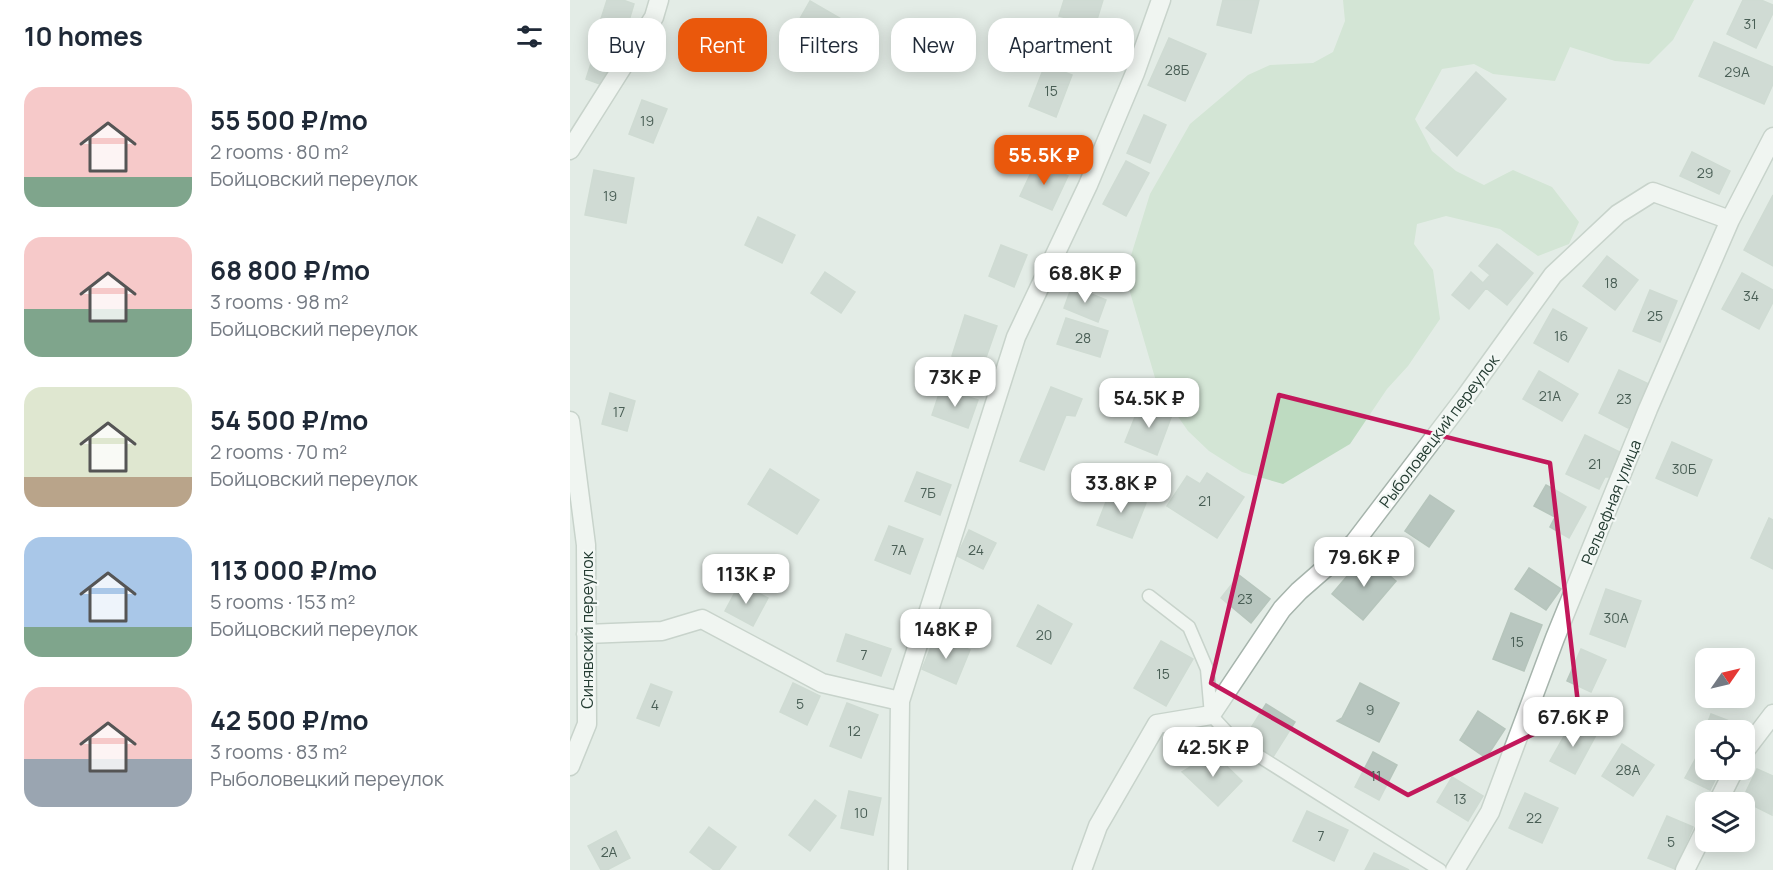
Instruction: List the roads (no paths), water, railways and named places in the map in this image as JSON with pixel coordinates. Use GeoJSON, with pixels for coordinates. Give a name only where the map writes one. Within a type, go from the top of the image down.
{"type":"FeatureCollection","features":[{"type":"Feature","properties":{"kind":"street"},"geometry":{"type":"LineString","coordinates":[[570,150],[654,17],[659,0]]}},
{"type":"Feature","properties":{"kind":"street"},"geometry":{"type":"LineString","coordinates":[[898,870],[900,702],[1016,337],[1088,186],[1135,73],[1161,0]]}},
{"type":"Feature","properties":{"kind":"street","name":"Рельефная улица"},"geometry":{"type":"LineString","coordinates":[[1455,870],[1490,812],[1555,638],[1608,507],[1730,220],[1773,137]]}},
{"type":"Feature","properties":{"kind":"street","name":"Рыболовецкий переулок"},"geometry":{"type":"LineString","coordinates":[[1211,715],[1282,609],[1354,543],[1466,396],[1553,274],[1618,214],[1653,192],[1730,220]]}},
{"type":"Feature","properties":{"kind":"street","name":"Синявский переулок"},"geometry":{"type":"LineString","coordinates":[[570,421],[586,545],[587,724],[570,766]]}},
{"type":"Feature","properties":{"kind":"street"},"geometry":{"type":"LineString","coordinates":[[586,634],[662,631],[702,619],[822,683],[900,702]]}},
{"type":"Feature","properties":{"kind":"street"},"geometry":{"type":"LineString","coordinates":[[1755,738],[1773,714]]}},
{"type":"Feature","properties":{"kind":"street"},"geometry":{"type":"LineString","coordinates":[[1082,870],[1098,826],[1156,724],[1211,715]]}},
{"type":"Feature","properties":{"kind":"street"},"geometry":{"type":"LineString","coordinates":[[1685,870],[1695,850]]}},
{"type":"Feature","properties":{"kind":"lane"},"geometry":{"type":"LineString","coordinates":[[1149,596],[1189,627],[1207,669],[1211,715],[1234,741],[1440,870]]}}]}
